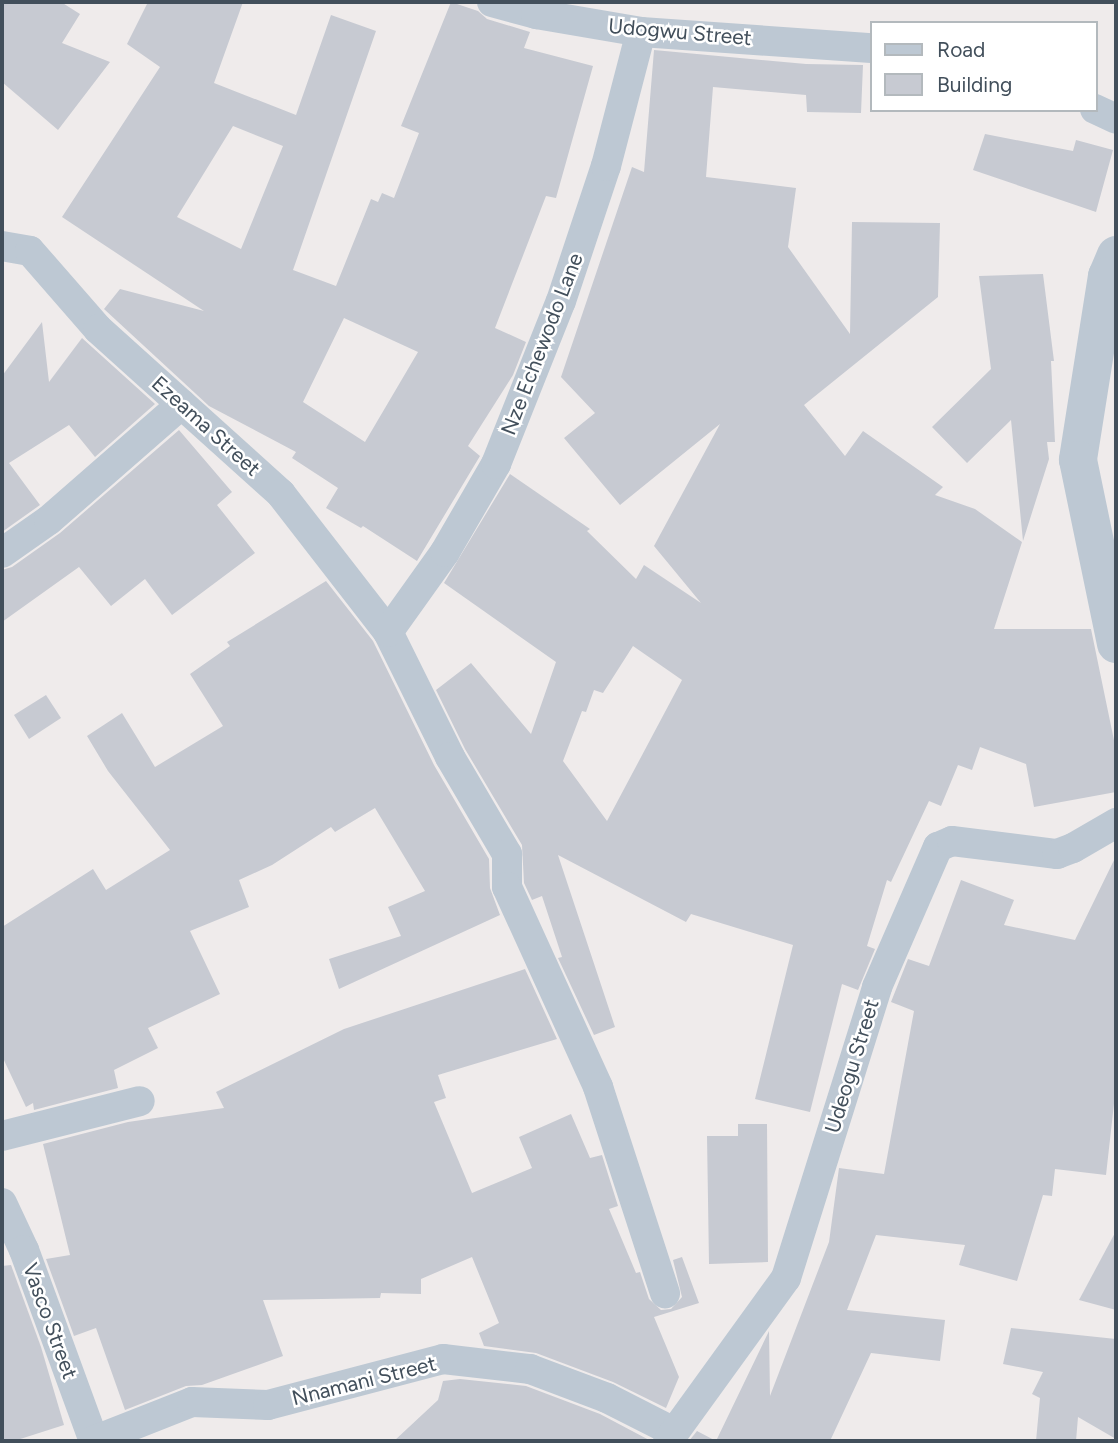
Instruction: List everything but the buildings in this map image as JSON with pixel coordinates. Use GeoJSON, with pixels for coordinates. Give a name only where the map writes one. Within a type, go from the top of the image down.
{"type":"FeatureCollection","features":[{"type":"Feature","properties":{"kind":"street","name":"Udogwu Street"},"geometry":{"type":"LineString","coordinates":[[492,2],[536,14],[641,32],[870,48]]}},
{"type":"Feature","properties":{"kind":"street","name":"Nze Echewodo Lane"},"geometry":{"type":"LineString","coordinates":[[388,632],[444,552],[496,464],[561,301],[606,166],[641,32]]}},
{"type":"Feature","properties":{"kind":"street"},"geometry":{"type":"LineString","coordinates":[[1097,110],[1116,119]]}},
{"type":"Feature","properties":{"kind":"street","name":"Ezeama Street"},"geometry":{"type":"LineString","coordinates":[[2,246],[30,251],[98,329],[281,494],[388,632],[444,746],[508,854],[507,887],[598,1087],[665,1293]]}},
{"type":"Feature","properties":{"kind":"street"},"geometry":{"type":"LineString","coordinates":[[1116,256],[1107,276],[1078,460],[1116,644]]}},
{"type":"Feature","properties":{"kind":"street"},"geometry":{"type":"LineString","coordinates":[[2,553],[49,520],[182,404]]}},
{"type":"Feature","properties":{"kind":"street","name":"Udeogu Street"},"geometry":{"type":"LineString","coordinates":[[670,1436],[786,1278],[877,987],[939,847],[952,841],[1057,854],[1073,848],[1116,823]]}},
{"type":"Feature","properties":{"kind":"street"},"geometry":{"type":"LineString","coordinates":[[2,1136],[140,1101]]}},
{"type":"Feature","properties":{"kind":"street","name":"Vasco Street"},"geometry":{"type":"LineString","coordinates":[[2,1203],[24,1250],[93,1441]]}},
{"type":"Feature","properties":{"kind":"street","name":"Nnamani Street"},"geometry":{"type":"LineString","coordinates":[[93,1441],[192,1402],[268,1405],[443,1359],[530,1369],[607,1398],[670,1436]]}}]}
